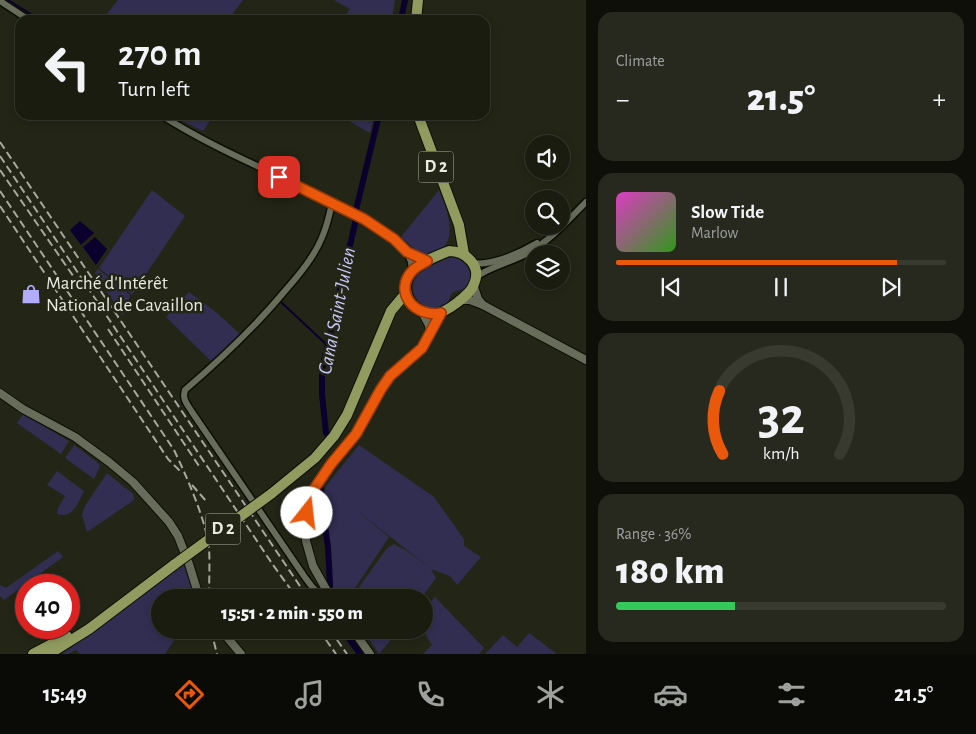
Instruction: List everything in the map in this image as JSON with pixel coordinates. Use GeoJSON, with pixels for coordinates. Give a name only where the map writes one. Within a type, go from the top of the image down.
{"type":"FeatureCollection","features":[{"type":"Feature","properties":{"kind":"main road"},"geometry":{"type":"LineString","coordinates":[[416,15],[418,0]]}},
{"type":"Feature","properties":{"kind":"main road","name":"D 2"},"geometry":{"type":"LineString","coordinates":[[420,120],[456,218],[464,254]]}},
{"type":"Feature","properties":{"kind":"main road","name":"D 2"},"geometry":{"type":"LineString","coordinates":[[448,251],[455,236],[456,218]]}},
{"type":"Feature","properties":{"kind":"main road"},"geometry":{"type":"LineString","coordinates":[[448,251],[464,254],[473,263],[475,282],[459,300],[441,313],[434,314],[422,312],[412,306],[406,293],[406,281],[412,271],[448,251]]}},
{"type":"Feature","properties":{"kind":"main road","name":"D 2"},"geometry":{"type":"LineString","coordinates":[[49,654],[89,629],[271,494],[315,458],[334,436],[347,415],[391,311],[406,293]]}},
{"type":"Feature","properties":{"kind":"main road","name":"D 2"},"geometry":{"type":"LineString","coordinates":[[379,342],[395,314],[403,308],[412,306]]}},
{"type":"Feature","properties":{"kind":"main road","name":"D 2"},"geometry":{"type":"LineString","coordinates":[[33,654],[117,607]]}},
{"type":"Feature","properties":{"kind":"street"},"geometry":{"type":"LineString","coordinates":[[0,1],[21,15]]}},
{"type":"Feature","properties":{"kind":"street"},"geometry":{"type":"LineString","coordinates":[[170,120],[231,155],[332,202],[378,228],[394,239],[407,252],[427,261]]}},
{"type":"Feature","properties":{"kind":"street"},"geometry":{"type":"LineString","coordinates":[[313,589],[185,402],[184,395],[185,390],[253,328],[296,278],[314,253],[323,236],[332,202]]}},
{"type":"Feature","properties":{"kind":"street"},"geometry":{"type":"LineString","coordinates":[[570,218],[586,202]]}},
{"type":"Feature","properties":{"kind":"street"},"geometry":{"type":"LineString","coordinates":[[473,263],[491,263],[526,249],[550,235]]}},
{"type":"Feature","properties":{"kind":"street"},"geometry":{"type":"LineString","coordinates":[[483,305],[478,299],[475,282],[487,270],[528,253],[553,235]]}},
{"type":"Feature","properties":{"kind":"street"},"geometry":{"type":"LineString","coordinates":[[407,252],[412,271]]}},
{"type":"Feature","properties":{"kind":"street"},"geometry":{"type":"LineString","coordinates":[[459,300],[470,300],[483,305],[586,360]]}},
{"type":"Feature","properties":{"kind":"street"},"geometry":{"type":"LineString","coordinates":[[422,312],[429,325],[430,334]]}},
{"type":"Feature","properties":{"kind":"street"},"geometry":{"type":"LineString","coordinates":[[326,589],[313,566],[306,541],[305,526],[314,489],[331,464],[356,434],[390,376],[422,348],[441,313]]}},
{"type":"Feature","properties":{"kind":"street"},"geometry":{"type":"LineString","coordinates":[[0,393],[24,409],[76,437],[134,482],[170,522],[178,536],[197,589]]}},
{"type":"Feature","properties":{"kind":"street"},"geometry":{"type":"LineString","coordinates":[[229,639],[241,654]]}},
{"type":"Feature","properties":{"kind":"street"},"geometry":{"type":"LineString","coordinates":[[359,639],[370,654]]}},
{"type":"Feature","properties":{"kind":"shaded area"},"geometry":{"type":"Polygon","coordinates":[[[118,0],[243,0],[232,15],[106,15],[118,0]]]}},
{"type":"Feature","properties":{"kind":"shaded area"},"geometry":{"type":"Polygon","coordinates":[[[334,0],[395,0],[393,15],[346,15],[350,9],[334,0]]]}},
{"type":"Feature","properties":{"kind":"shaded area"},"geometry":{"type":"Polygon","coordinates":[[[180,120],[211,120],[203,131],[180,120]]]}},
{"type":"Feature","properties":{"kind":"shaded area"},"geometry":{"type":"Polygon","coordinates":[[[347,120],[373,120],[370,133],[347,120]]]}},
{"type":"Feature","properties":{"kind":"shaded area"},"geometry":{"type":"Polygon","coordinates":[[[152,190],[185,216],[132,295],[99,268],[152,190]]]}},
{"type":"Feature","properties":{"kind":"shaded area"},"geometry":{"type":"Polygon","coordinates":[[[439,190],[449,218],[450,234],[448,241],[442,249],[427,255],[418,252],[401,237],[439,190]]]}},
{"type":"Feature","properties":{"kind":"shaded area"},"geometry":{"type":"Polygon","coordinates":[[[80,221],[94,233],[81,245],[70,230],[80,221]]]}},
{"type":"Feature","properties":{"kind":"shaded area"},"geometry":{"type":"Polygon","coordinates":[[[95,237],[107,249],[96,265],[83,247],[95,237]]]}},
{"type":"Feature","properties":{"kind":"shaded area"},"geometry":{"type":"Polygon","coordinates":[[[454,257],[462,261],[469,269],[469,283],[464,288],[452,293],[448,302],[442,307],[432,308],[423,305],[413,292],[413,284],[416,278],[434,264],[454,257]]]}},
{"type":"Feature","properties":{"kind":"shaded area"},"geometry":{"type":"Polygon","coordinates":[[[98,269],[130,295],[124,314],[122,315],[95,273],[98,269]]]}},
{"type":"Feature","properties":{"kind":"shaded area"},"geometry":{"type":"Polygon","coordinates":[[[189,292],[217,313],[241,335],[211,361],[166,317],[189,292]]]}},
{"type":"Feature","properties":{"kind":"shaded area"},"geometry":{"type":"Polygon","coordinates":[[[23,414],[69,441],[61,454],[17,423],[23,414]]]}},
{"type":"Feature","properties":{"kind":"shaded area"},"geometry":{"type":"Polygon","coordinates":[[[74,445],[100,466],[94,479],[65,458],[74,445]]]}},
{"type":"Feature","properties":{"kind":"shaded area"},"geometry":{"type":"Polygon","coordinates":[[[359,445],[434,497],[464,539],[464,546],[481,557],[457,585],[450,576],[431,569],[436,578],[428,589],[358,589],[387,548],[394,544],[430,568],[355,509],[389,537],[354,589],[334,589],[324,491],[359,445]]]}},
{"type":"Feature","properties":{"kind":"shaded area"},"geometry":{"type":"Polygon","coordinates":[[[57,471],[84,491],[74,509],[63,515],[57,514],[58,508],[65,496],[47,485],[57,471]]]}},
{"type":"Feature","properties":{"kind":"shaded area"},"geometry":{"type":"Polygon","coordinates":[[[107,473],[133,494],[134,500],[87,532],[82,515],[85,506],[107,473]]]}},
{"type":"Feature","properties":{"kind":"shaded area"},"geometry":{"type":"Polygon","coordinates":[[[58,551],[63,557],[40,574],[26,574],[58,551]]]}},
{"type":"Feature","properties":{"kind":"shaded area"},"geometry":{"type":"Polygon","coordinates":[[[184,565],[192,589],[151,589],[184,565]]]}},
{"type":"Feature","properties":{"kind":"shaded area"},"geometry":{"type":"Polygon","coordinates":[[[15,582],[15,592],[4,600],[0,596],[0,585],[6,588],[15,582]]]}},
{"type":"Feature","properties":{"kind":"shaded area"},"geometry":{"type":"Polygon","coordinates":[[[151,589],[151,639],[175,639],[165,654],[80,654],[76,650],[68,654],[62,654],[151,589]]]}},
{"type":"Feature","properties":{"kind":"shaded area"},"geometry":{"type":"Polygon","coordinates":[[[435,597],[484,648],[479,654],[423,654],[432,645],[428,639],[433,639],[433,599],[435,597]]]}},
{"type":"Feature","properties":{"kind":"shaded area"},"geometry":{"type":"Polygon","coordinates":[[[529,633],[557,654],[485,654],[503,635],[517,647],[529,633]]]}},
{"type":"Feature","properties":{"kind":"shaded area"},"geometry":{"type":"Polygon","coordinates":[[[369,639],[392,639],[379,654],[369,639]]]}},
{"type":"Feature","properties":{"kind":"waterway"},"geometry":{"type":"LineString","coordinates":[[8,0],[32,15]]}},
{"type":"Feature","properties":{"kind":"waterway","name":"Canal Saint-Julien"},"geometry":{"type":"LineString","coordinates":[[402,15],[405,0]]}},
{"type":"Feature","properties":{"kind":"waterway","name":"Canal Saint-Julien"},"geometry":{"type":"LineString","coordinates":[[356,210],[378,120]]}},
{"type":"Feature","properties":{"kind":"waterway","name":"Canal Saint-Julien"},"geometry":{"type":"LineString","coordinates":[[326,433],[322,394],[322,370],[356,219]]}},
{"type":"Feature","properties":{"kind":"waterway"},"geometry":{"type":"LineString","coordinates":[[281,302],[328,346]]}},
{"type":"Feature","properties":{"kind":"waterway","name":"Canal Saint-Julien"},"geometry":{"type":"LineString","coordinates":[[321,490],[328,547],[330,585]]}},
{"type":"Feature","properties":{"kind":"waterway","name":"Canal Saint-Julien"},"geometry":{"type":"LineString","coordinates":[[349,639],[360,654]]}},
{"type":"Feature","properties":{"kind":"railway"},"geometry":{"type":"LineString","coordinates":[[0,142],[302,589]]}},
{"type":"Feature","properties":{"kind":"railway"},"geometry":{"type":"LineString","coordinates":[[0,156],[290,589]]}},
{"type":"Feature","properties":{"kind":"railway"},"geometry":{"type":"LineString","coordinates":[[0,170],[78,283]]}},
{"type":"Feature","properties":{"kind":"railway"},"geometry":{"type":"LineString","coordinates":[[0,191],[174,450],[204,524],[209,548],[209,589]]}},
{"type":"Feature","properties":{"kind":"railway"},"geometry":{"type":"LineString","coordinates":[[0,206],[168,459],[181,472]]}},
{"type":"Feature","properties":{"kind":"railway"},"geometry":{"type":"LineString","coordinates":[[108,329],[201,469]]}},
{"type":"Feature","properties":{"kind":"railway"},"geometry":{"type":"LineString","coordinates":[[192,485],[207,502]]}},
{"type":"Feature","properties":{"kind":"railway"},"geometry":{"type":"LineString","coordinates":[[213,639],[217,654]]}},
{"type":"Feature","properties":{"kind":"railway"},"geometry":{"type":"LineString","coordinates":[[325,639],[336,654]]}},
{"type":"Feature","properties":{"kind":"railway"},"geometry":{"type":"LineString","coordinates":[[336,639],[347,654]]}},
{"type":"Feature","properties":{"kind":"place","name":"Marché d'Intérêt National de Cavaillon"},"geometry":{"type":"Point","coordinates":[31,294]}},
{"type":"Feature","properties":{"kind":"route"},"geometry":{"type":"LineString","coordinates":[[279,177],[364,219],[394,239],[407,252],[427,261],[412,271],[406,281],[406,293],[412,306],[422,312],[428,314],[441,313],[434,323],[425,344],[390,376],[356,434],[323,475],[314,489],[307,513]]}}]}
